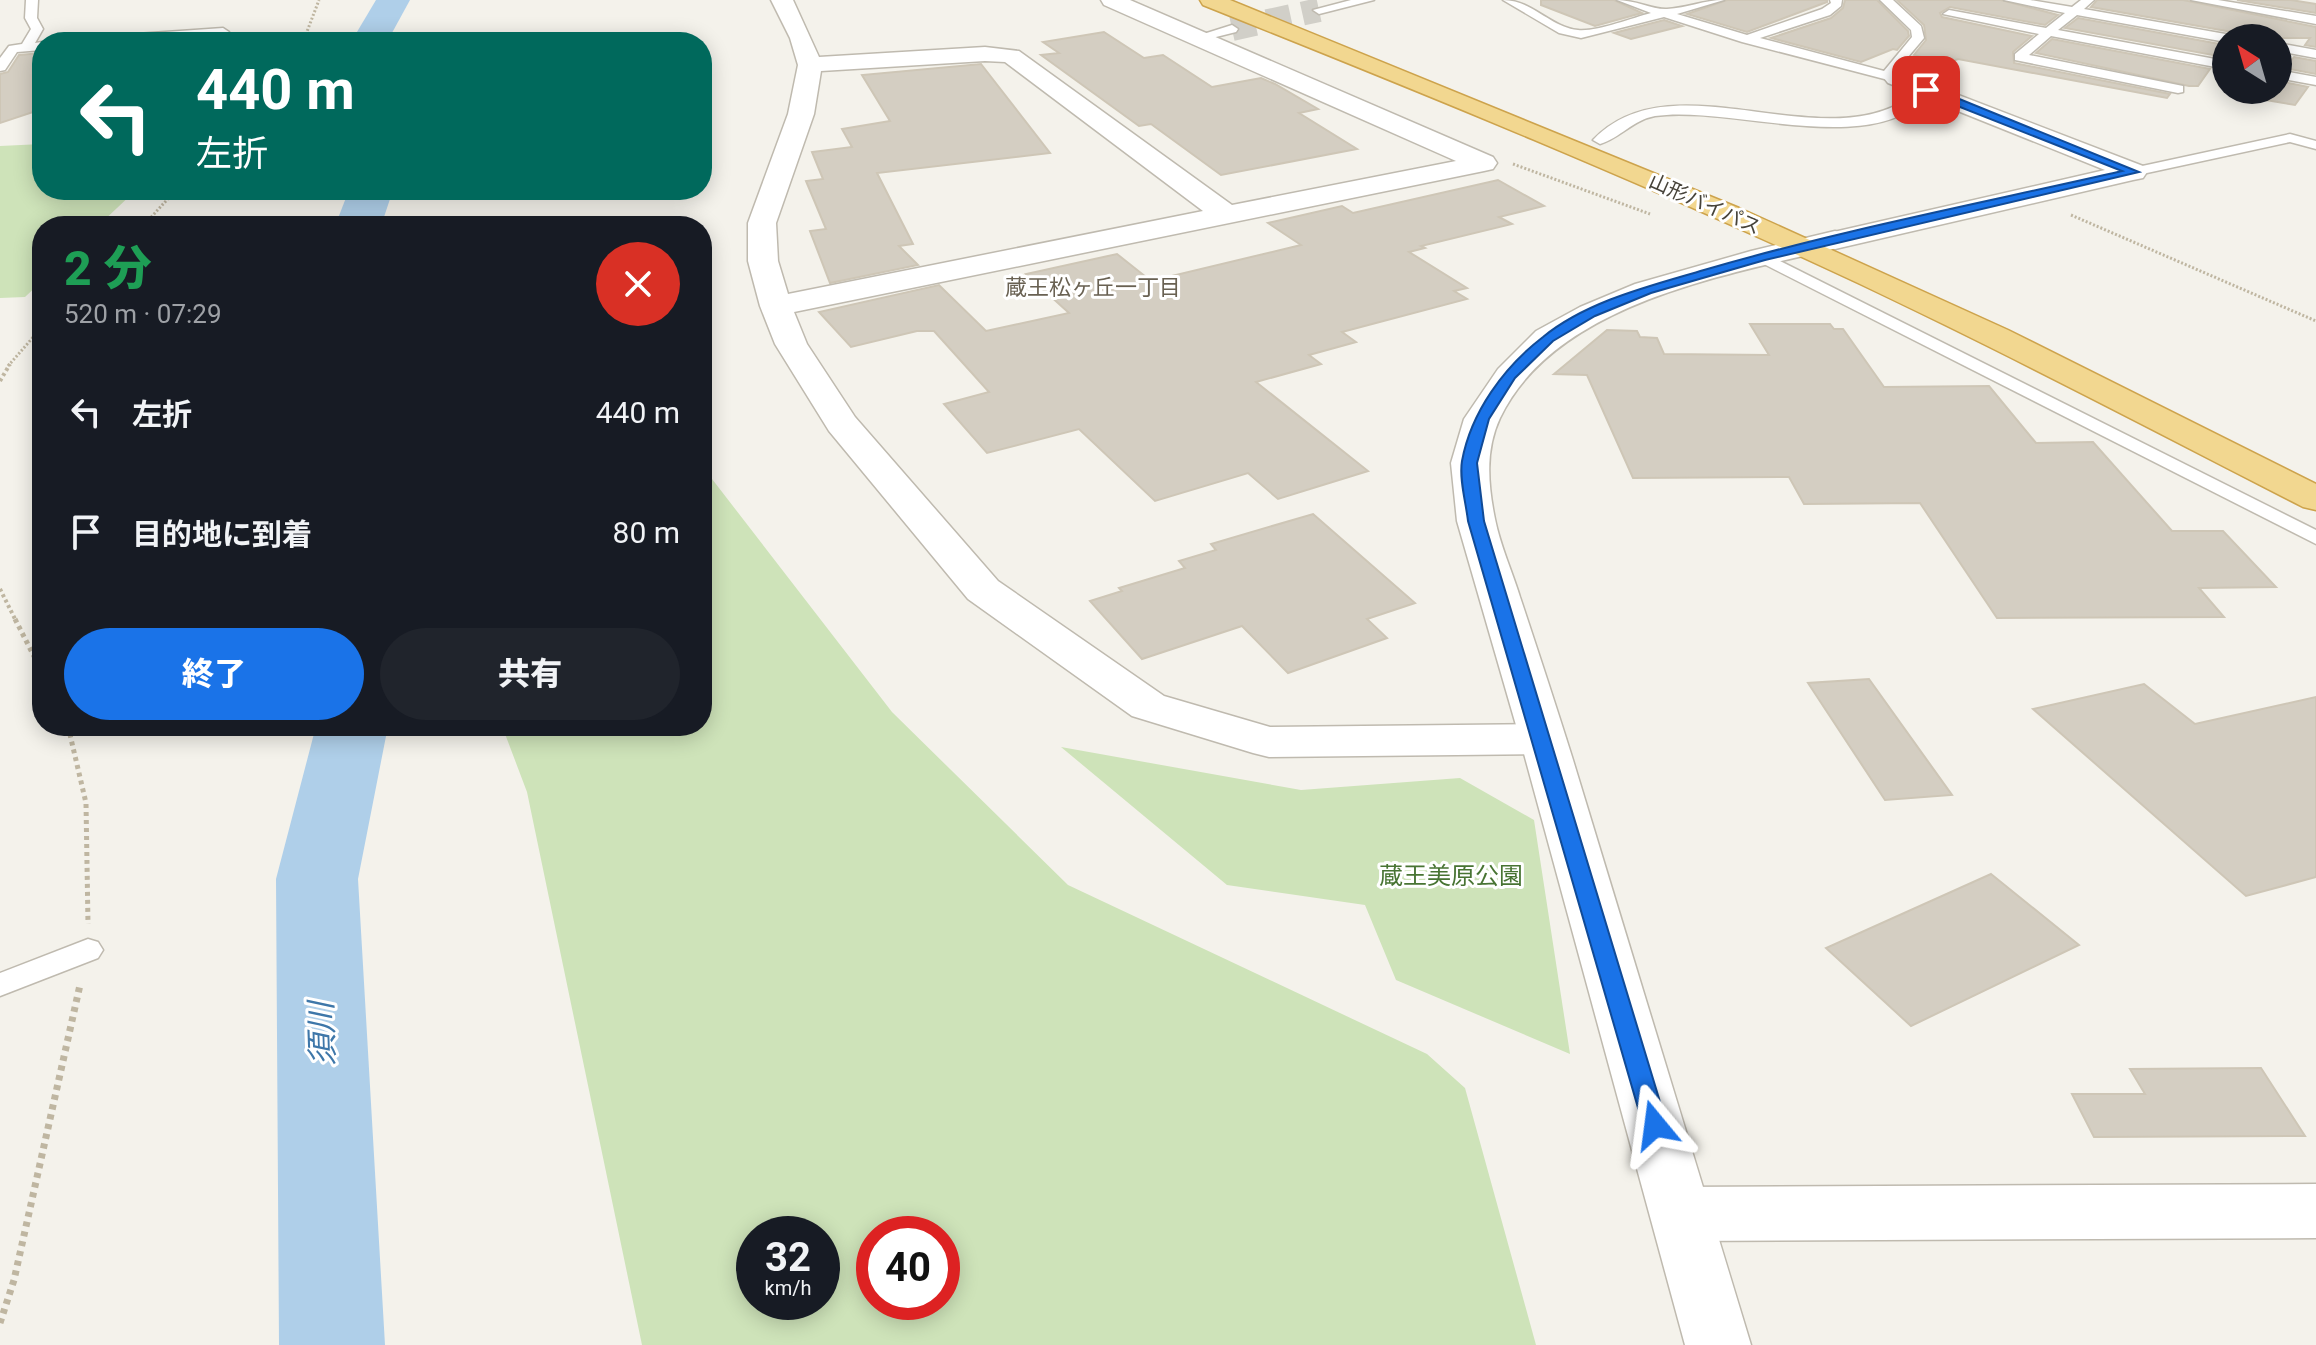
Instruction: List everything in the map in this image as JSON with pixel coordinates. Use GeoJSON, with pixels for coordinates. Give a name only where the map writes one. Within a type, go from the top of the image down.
{"type":"FeatureCollection","features":[{"type":"Feature","properties":{"kind":"highway","name":"山形バイパス"},"geometry":{"type":"LineString","coordinates":[[1211,0],[1574,147],[1803,247],[1992,335],[2316,499]]}},
{"type":"Feature","properties":{"kind":"highway","name":"山形バイパス"},"geometry":{"type":"LineString","coordinates":[[1242,0],[1600,140],[1835,240],[2096,361],[2316,474]]}},
{"type":"Feature","properties":{"kind":"street"},"geometry":{"type":"LineString","coordinates":[[782,0],[801,38],[810,65],[801,114],[762,223],[763,261],[776,306],[791,344],[842,423],[983,590],[1148,706],[1269,742],[1543,739]]}},
{"type":"Feature","properties":{"kind":"street"},"geometry":{"type":"LineString","coordinates":[[1112,0],[1484,163]]}},
{"type":"Feature","properties":{"kind":"street"},"geometry":{"type":"LineString","coordinates":[[810,65],[985,54],[1011,56],[1225,214]]}},
{"type":"Feature","properties":{"kind":"street"},"geometry":{"type":"LineString","coordinates":[[1896,78],[2133,172]]}},
{"type":"Feature","properties":{"kind":"street"},"geometry":{"type":"LineString","coordinates":[[776,306],[1484,163]]}},
{"type":"Feature","properties":{"kind":"street"},"geometry":{"type":"LineString","coordinates":[[1718,1345],[1543,739],[1476,521],[1469,463],[1482,419],[1510,376],[1548,338],[1591,314],[1646,291],[1762,257],[2133,172]]}},
{"type":"Feature","properties":{"kind":"street"},"geometry":{"type":"LineString","coordinates":[[1681,1214],[2316,1211]]}},
{"type":"Feature","properties":{"kind":"lane"},"geometry":{"type":"LineString","coordinates":[[32,0],[31,18],[36,32]]}},
{"type":"Feature","properties":{"kind":"lane"},"geometry":{"type":"LineString","coordinates":[[1319,10],[1368,0]]}},
{"type":"Feature","properties":{"kind":"lane"},"geometry":{"type":"LineString","coordinates":[[1509,0],[1563,30],[1581,34],[1718,0]]}},
{"type":"Feature","properties":{"kind":"lane"},"geometry":{"type":"LineString","coordinates":[[1623,0],[1746,39],[1896,78]]}},
{"type":"Feature","properties":{"kind":"lane"},"geometry":{"type":"LineString","coordinates":[[1746,39],[1826,12],[1837,4],[1836,0]]}},
{"type":"Feature","properties":{"kind":"lane"},"geometry":{"type":"LineString","coordinates":[[1600,140],[1632,119],[1652,112],[1677,109],[1831,123],[1867,119],[1906,109],[1914,101],[1890,70],[1918,38],[1917,29],[1886,0]]}},
{"type":"Feature","properties":{"kind":"lane"},"geometry":{"type":"LineString","coordinates":[[2010,0],[2212,35]]}},
{"type":"Feature","properties":{"kind":"lane"},"geometry":{"type":"LineString","coordinates":[[2088,0],[2019,57],[2178,89]]}},
{"type":"Feature","properties":{"kind":"lane"},"geometry":{"type":"LineString","coordinates":[[2197,0],[2316,20]]}},
{"type":"Feature","properties":{"kind":"lane"},"geometry":{"type":"LineString","coordinates":[[2286,15],[2297,0]]}},
{"type":"Feature","properties":{"kind":"lane"},"geometry":{"type":"LineString","coordinates":[[1949,14],[2212,62]]}},
{"type":"Feature","properties":{"kind":"lane"},"geometry":{"type":"LineString","coordinates":[[1200,37],[1232,29]]}},
{"type":"Feature","properties":{"kind":"lane"},"geometry":{"type":"LineString","coordinates":[[0,45],[32,45]]}},
{"type":"Feature","properties":{"kind":"lane"},"geometry":{"type":"LineString","coordinates":[[0,67],[13,49],[32,45]]}},
{"type":"Feature","properties":{"kind":"lane"},"geometry":{"type":"LineString","coordinates":[[2292,50],[2316,54]]}},
{"type":"Feature","properties":{"kind":"lane"},"geometry":{"type":"LineString","coordinates":[[2292,77],[2316,81]]}},
{"type":"Feature","properties":{"kind":"lane"},"geometry":{"type":"LineString","coordinates":[[2133,172],[2290,138],[2316,145]]}},
{"type":"Feature","properties":{"kind":"lane"},"geometry":{"type":"LineString","coordinates":[[1762,257],[2316,538]]}},
{"type":"Feature","properties":{"kind":"lane"},"geometry":{"type":"LineString","coordinates":[[0,986],[88,950]]}},
{"type":"Feature","properties":{"kind":"path"},"geometry":{"type":"LineString","coordinates":[[307,32],[319,0]]}},
{"type":"Feature","properties":{"kind":"path"},"geometry":{"type":"LineString","coordinates":[[1484,163],[1517,164],[1658,217]]}},
{"type":"Feature","properties":{"kind":"path"},"geometry":{"type":"LineString","coordinates":[[2027,196],[2316,321]]}},
{"type":"Feature","properties":{"kind":"path"},"geometry":{"type":"LineString","coordinates":[[152,216],[167,200]]}},
{"type":"Feature","properties":{"kind":"path"},"geometry":{"type":"LineString","coordinates":[[0,381],[3,372],[32,339]]}},
{"type":"Feature","properties":{"kind":"path"},"geometry":{"type":"LineString","coordinates":[[0,589],[32,652]]}},
{"type":"Feature","properties":{"kind":"path"},"geometry":{"type":"LineString","coordinates":[[0,1323],[14,1280],[88,950],[86,803],[70,736]]}},
{"type":"Feature","properties":{"kind":"green space"},"geometry":{"type":"Polygon","coordinates":[[[32,144],[32,200],[125,200],[109,216],[32,216],[32,290],[25,297],[0,298],[0,146],[32,144]]]}},
{"type":"Feature","properties":{"kind":"green space"},"geometry":{"type":"Polygon","coordinates":[[[712,479],[892,712],[1068,885],[1427,1054],[1465,1088],[1536,1345],[642,1345],[527,792],[506,736],[712,736],[712,479]]]}},
{"type":"Feature","properties":{"kind":"green space","name":"蔵王美原公園"},"geometry":{"type":"Polygon","coordinates":[[[1061,747],[1301,790],[1460,778],[1534,820],[1570,1054],[1396,980],[1365,905],[1227,885],[1061,747]]]}},
{"type":"Feature","properties":{"kind":"building"},"geometry":{"type":"Polygon","coordinates":[[[1541,0],[1614,0],[1642,13],[1595,26],[1541,5],[1541,0]]]}},
{"type":"Feature","properties":{"kind":"building"},"geometry":{"type":"Polygon","coordinates":[[[1727,0],[1827,2],[1747,32],[1687,14],[1727,0]]]}},
{"type":"Feature","properties":{"kind":"building"},"geometry":{"type":"Polygon","coordinates":[[[1845,0],[1877,0],[1908,31],[1909,36],[1897,50],[1861,62],[1771,38],[1831,18],[1843,8],[1845,0]]]}},
{"type":"Feature","properties":{"kind":"building"},"geometry":{"type":"Polygon","coordinates":[[[1897,0],[2001,0],[2058,15],[2045,25],[1950,7],[1940,13],[1942,17],[2032,36],[2013,52],[2014,63],[2170,94],[2167,98],[1958,59],[1945,64],[1914,55],[1926,40],[1924,25],[1897,0]]]}},
{"type":"Feature","properties":{"kind":"building"},"geometry":{"type":"Polygon","coordinates":[[[2097,0],[2183,0],[2316,27],[2316,47],[2305,45],[2310,38],[2292,38],[2292,24],[2212,24],[2212,28],[2091,7],[2097,0]]]}},
{"type":"Feature","properties":{"kind":"building"},"geometry":{"type":"Polygon","coordinates":[[[2237,0],[2291,0],[2316,4],[2316,13],[2237,0]]]}},
{"type":"Feature","properties":{"kind":"building"},"geometry":{"type":"Polygon","coordinates":[[[2078,18],[2212,43],[2212,55],[2065,28],[2078,18]]]}},
{"type":"Feature","properties":{"kind":"building"},"geometry":{"type":"Polygon","coordinates":[[[1664,20],[1682,26],[1631,39],[1614,33],[1664,20]]]}},
{"type":"Feature","properties":{"kind":"building"},"geometry":{"type":"Polygon","coordinates":[[[1104,32],[1144,58],[1163,55],[1212,87],[1261,78],[1275,84],[1318,109],[1299,113],[1357,149],[1221,175],[1151,124],[1139,126],[1041,55],[1059,53],[1043,42],[1104,32]]]}},
{"type":"Feature","properties":{"kind":"building"},"geometry":{"type":"Polygon","coordinates":[[[2052,39],[2210,69],[2198,86],[2189,86],[2036,53],[2052,39]]]}},
{"type":"Feature","properties":{"kind":"building"},"geometry":{"type":"Polygon","coordinates":[[[32,54],[32,112],[0,123],[0,74],[8,72],[19,55],[32,54]]]}},
{"type":"Feature","properties":{"kind":"building"},"geometry":{"type":"Polygon","coordinates":[[[2294,57],[2316,61],[2316,74],[2292,69],[2294,57]]]}},
{"type":"Feature","properties":{"kind":"building"},"geometry":{"type":"Polygon","coordinates":[[[981,64],[1050,153],[877,173],[913,244],[899,246],[918,265],[830,283],[810,231],[826,229],[806,181],[823,179],[812,152],[852,147],[842,129],[890,121],[862,75],[981,64]]]}},
{"type":"Feature","properties":{"kind":"building"},"geometry":{"type":"Polygon","coordinates":[[[2292,84],[2308,87],[2295,105],[2289,104],[2292,104],[2292,84]]]}},
{"type":"Feature","properties":{"kind":"building"},"geometry":{"type":"Polygon","coordinates":[[[1498,180],[1544,206],[1499,217],[1512,224],[1421,246],[1425,248],[1409,252],[1467,288],[1454,291],[1467,299],[1342,332],[1356,342],[1309,355],[1321,364],[1256,382],[1368,471],[1278,499],[1248,473],[1155,501],[1079,429],[987,453],[944,404],[989,392],[934,331],[917,331],[851,347],[819,312],[939,285],[986,331],[1069,313],[1026,274],[1117,254],[1151,281],[1301,245],[1268,223],[1342,206],[1353,213],[1498,180]]]}},
{"type":"Feature","properties":{"kind":"building"},"geometry":{"type":"Polygon","coordinates":[[[1750,324],[1830,324],[1834,329],[1843,329],[1884,387],[1989,386],[2036,443],[2093,442],[2172,531],[2223,531],[2276,587],[2199,588],[2224,617],[1997,618],[1920,503],[1804,504],[1789,477],[1633,478],[1587,375],[1554,374],[1607,330],[1637,331],[1640,337],[1657,338],[1664,354],[1769,355],[1750,324]]]}},
{"type":"Feature","properties":{"kind":"building"},"geometry":{"type":"Polygon","coordinates":[[[1313,514],[1415,603],[1367,619],[1387,638],[1288,673],[1242,626],[1142,659],[1090,601],[1122,591],[1119,588],[1185,568],[1179,561],[1216,550],[1211,544],[1313,514]]]}},
{"type":"Feature","properties":{"kind":"building"},"geometry":{"type":"Polygon","coordinates":[[[1869,679],[1952,795],[1885,800],[1808,683],[1869,679]]]}},
{"type":"Feature","properties":{"kind":"building"},"geometry":{"type":"Polygon","coordinates":[[[2144,684],[2195,724],[2316,697],[2316,877],[2246,896],[2033,709],[2144,684]]]}},
{"type":"Feature","properties":{"kind":"building"},"geometry":{"type":"Polygon","coordinates":[[[1991,874],[2079,945],[1911,1026],[1826,948],[1991,874]]]}},
{"type":"Feature","properties":{"kind":"building"},"geometry":{"type":"Polygon","coordinates":[[[2261,1068],[2305,1136],[2094,1137],[2072,1094],[2145,1094],[2130,1069],[2261,1068]]]}},
{"type":"Feature","properties":{"kind":"waterway","name":"須川"},"geometry":{"type":"LineString","coordinates":[[375,32],[393,0]]}},
{"type":"Feature","properties":{"kind":"waterway","name":"須川"},"geometry":{"type":"LineString","coordinates":[[362,216],[367,200]]}},
{"type":"Feature","properties":{"kind":"waterway","name":"須川"},"geometry":{"type":"LineString","coordinates":[[332,1345],[317,879],[350,736]]}},
{"type":"Feature","properties":{"kind":"tunnel"},"geometry":{"type":"LineString","coordinates":[[1232,29],[1319,10]]}},
{"type":"Feature","properties":{"kind":"district","name":"蔵王松ヶ丘一丁目"},"geometry":{"type":"Point","coordinates":[1093,287]}},
{"type":"Feature","properties":{"kind":"route"},"geometry":{"type":"LineString","coordinates":[[1655,1125],[1476,521],[1469,463],[1482,419],[1510,376],[1548,338],[1591,314],[1646,291],[1762,257],[2133,172],[1926,90]]}}]}
